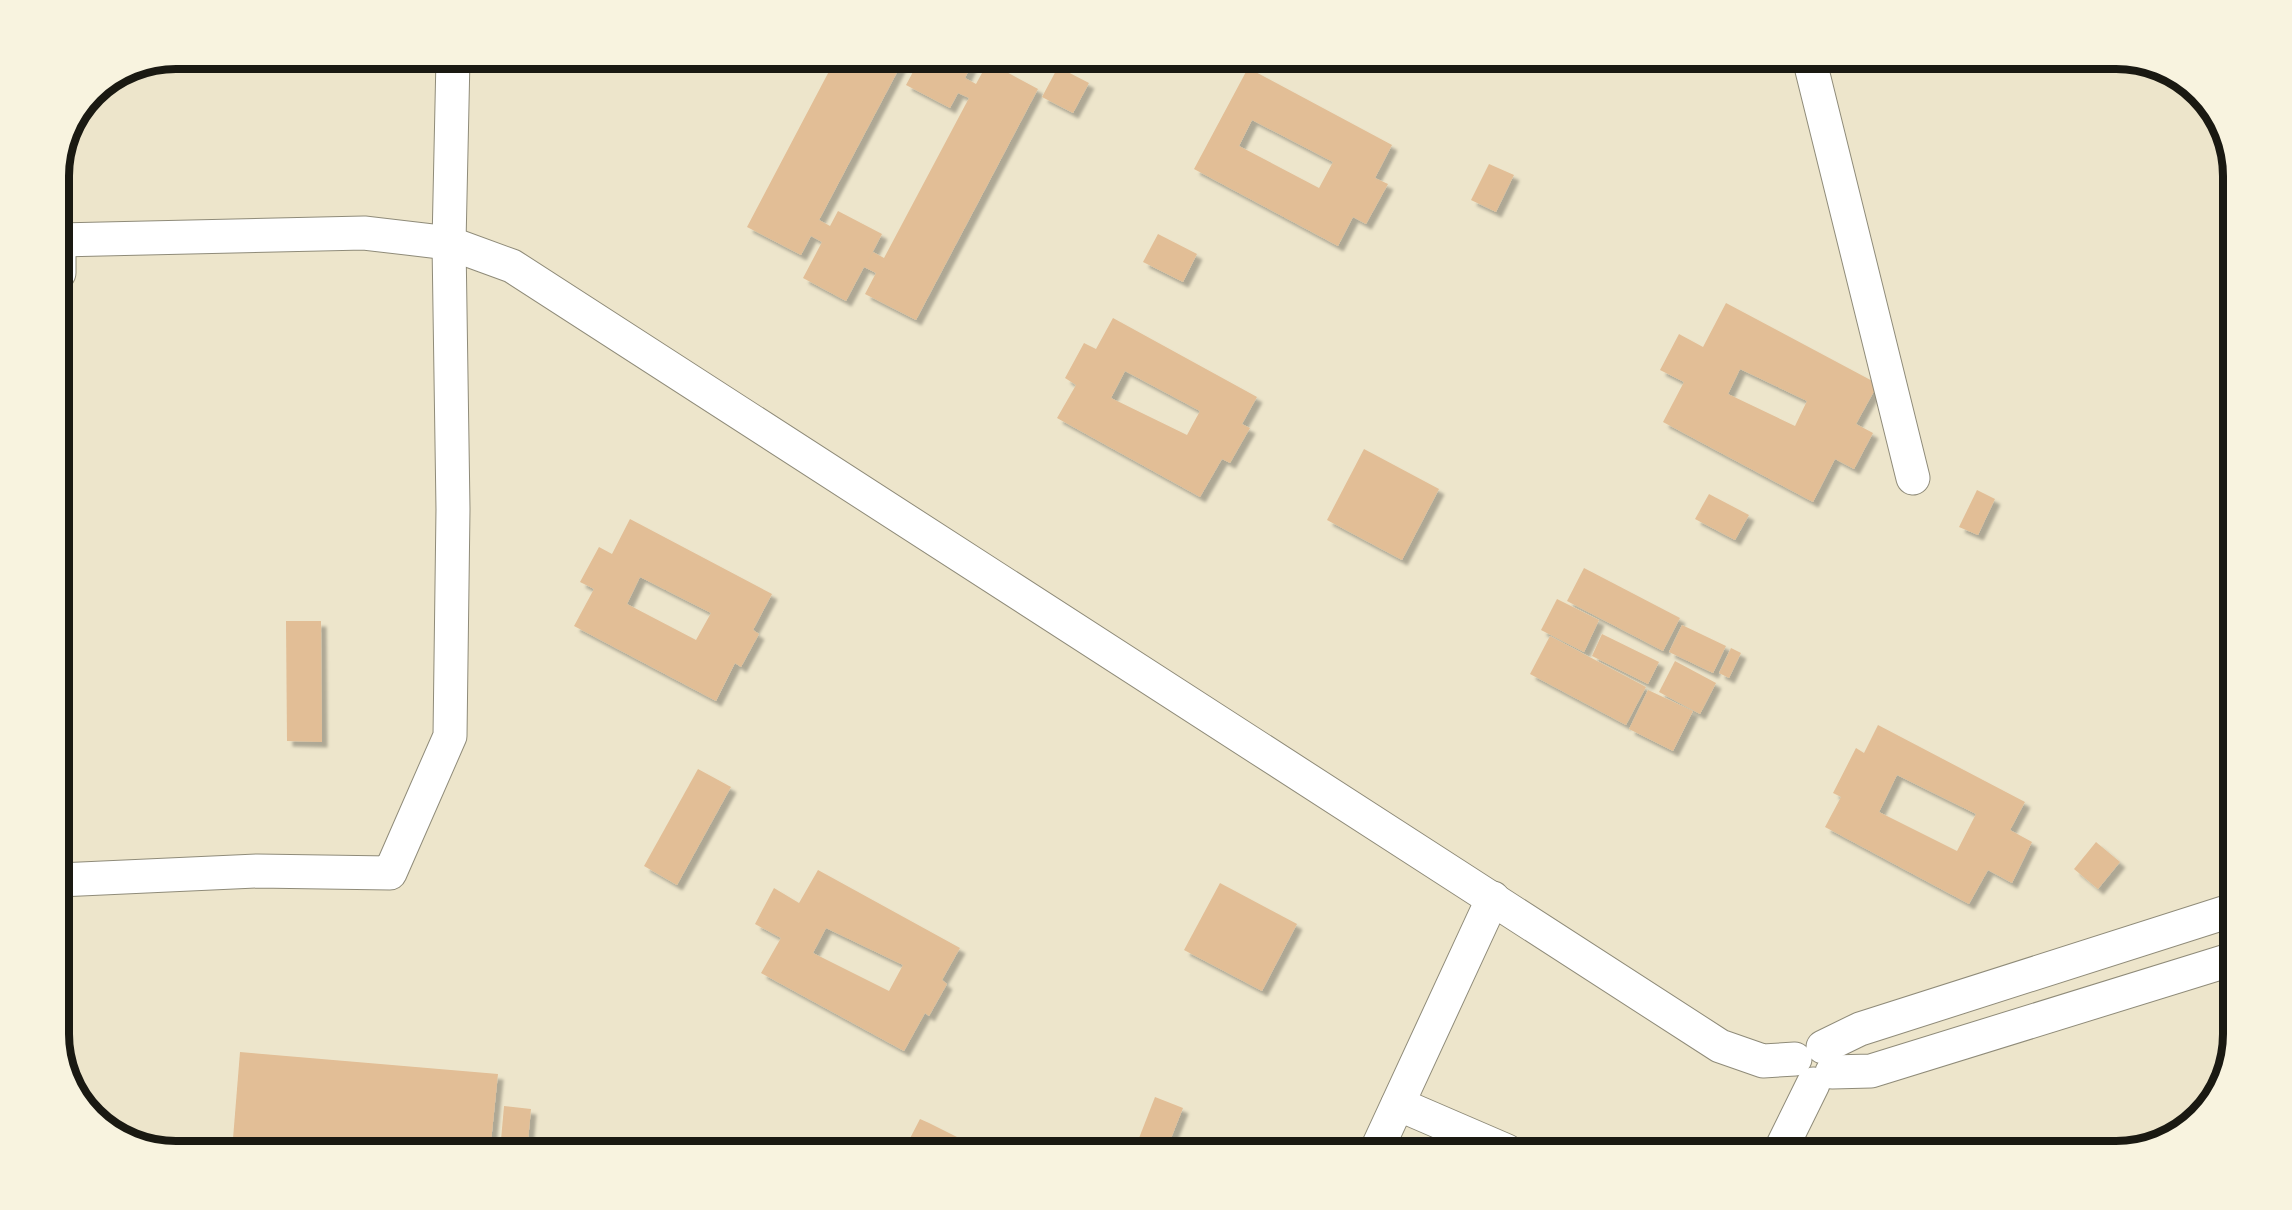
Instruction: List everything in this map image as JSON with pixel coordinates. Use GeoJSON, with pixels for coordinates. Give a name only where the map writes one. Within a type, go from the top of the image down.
{"type":"FeatureCollection","features":[{"type":"Feature","properties":{"kind":"street"},"geometry":{"type":"LineString","coordinates":[[69,880],[257,872],[390,873],[450,736],[453,509],[449,243],[453,69]]}},
{"type":"Feature","properties":{"kind":"street"},"geometry":{"type":"LineString","coordinates":[[1812,69],[1913,478]]}},
{"type":"Feature","properties":{"kind":"street"},"geometry":{"type":"LineString","coordinates":[[69,240],[364,233],[449,243],[512,266],[1720,1046],[1763,1061],[1871,1071],[2223,962]]}},
{"type":"Feature","properties":{"kind":"street"},"geometry":{"type":"LineString","coordinates":[[1381,1141],[1493,898]]}},
{"type":"Feature","properties":{"kind":"street"},"geometry":{"type":"LineString","coordinates":[[1785,1141],[1816,1066],[1860,1029],[2223,913]]}},
{"type":"Feature","properties":{"kind":"street"},"geometry":{"type":"LineString","coordinates":[[1398,1104],[1482,1141]]}},
{"type":"Feature","properties":{"kind":"shaded area"},"geometry":{"type":"Polygon","coordinates":[[[169,69],[2116,69],[2157,77],[2186,96],[2205,117],[2217,142],[2223,169],[2223,1034],[2221,1055],[2212,1081],[2196,1104],[2169,1127],[2144,1137],[2116,1141],[176,1141],[135,1133],[106,1114],[87,1093],[75,1068],[69,1041],[69,169],[80,129],[91,111],[106,96],[135,77],[169,69]]]}},
{"type":"Feature","properties":{"kind":"building"},"geometry":{"type":"Polygon","coordinates":[[[830,69],[899,69],[819,220],[830,226],[838,211],[882,234],[868,261],[873,252],[884,258],[969,98],[958,93],[950,108],[906,85],[914,70],[912,69],[970,69],[965,78],[976,84],[984,69],[1001,69],[1038,89],[916,320],[865,294],[876,273],[864,267],[846,301],[803,278],[822,242],[811,236],[801,255],[747,227],[830,69]]]}},
{"type":"Feature","properties":{"kind":"building"},"geometry":{"type":"Polygon","coordinates":[[[1057,69],[1062,69],[1089,83],[1073,113],[1042,97],[1057,69]]]}},
{"type":"Feature","properties":{"kind":"building"},"geometry":{"type":"Polygon","coordinates":[[[1247,69],[1392,145],[1375,178],[1388,184],[1366,224],[1353,217],[1338,246],[1194,169],[1247,69]],[[1252,120],[1239,146],[1319,188],[1333,162],[1252,120]]]}},
{"type":"Feature","properties":{"kind":"building"},"geometry":{"type":"Polygon","coordinates":[[[1489,164],[1514,175],[1496,212],[1471,200],[1489,164]]]}},
{"type":"Feature","properties":{"kind":"building"},"geometry":{"type":"Polygon","coordinates":[[[1158,234],[1197,254],[1183,282],[1143,262],[1158,234]]]}},
{"type":"Feature","properties":{"kind":"building"},"geometry":{"type":"Polygon","coordinates":[[[1726,303],[1878,384],[1856,424],[1873,433],[1854,469],[1835,459],[1813,502],[1663,422],[1684,382],[1660,370],[1679,334],[1703,347],[1726,303]],[[1740,369],[1728,394],[1795,426],[1807,401],[1740,369]]]}},
{"type":"Feature","properties":{"kind":"building"},"geometry":{"type":"Polygon","coordinates":[[[1113,318],[1257,397],[1242,424],[1250,428],[1230,463],[1222,459],[1200,497],[1057,418],[1076,385],[1065,378],[1084,343],[1096,349],[1113,318]],[[1125,371],[1111,398],[1187,435],[1200,411],[1125,371]]]}},
{"type":"Feature","properties":{"kind":"building"},"geometry":{"type":"Polygon","coordinates":[[[1364,449],[1439,489],[1402,560],[1327,520],[1364,449]]]}},
{"type":"Feature","properties":{"kind":"building"},"geometry":{"type":"Polygon","coordinates":[[[1977,490],[1995,499],[1978,535],[1959,527],[1977,490]]]}},
{"type":"Feature","properties":{"kind":"building"},"geometry":{"type":"Polygon","coordinates":[[[1709,494],[1749,515],[1735,540],[1695,519],[1709,494]]]}},
{"type":"Feature","properties":{"kind":"building"},"geometry":{"type":"Polygon","coordinates":[[[630,519],[772,594],[753,630],[759,634],[741,667],[735,663],[716,701],[574,626],[594,589],[580,582],[599,547],[612,554],[630,519]],[[640,577],[627,604],[696,640],[711,613],[640,577]]]}},
{"type":"Feature","properties":{"kind":"building"},"geometry":{"type":"Polygon","coordinates":[[[1584,568],[1680,618],[1663,651],[1567,601],[1584,568]]]}},
{"type":"Feature","properties":{"kind":"building"},"geometry":{"type":"Polygon","coordinates":[[[1557,599],[1599,620],[1584,652],[1541,630],[1557,599]]]}},
{"type":"Feature","properties":{"kind":"building"},"geometry":{"type":"Polygon","coordinates":[[[286,621],[321,621],[322,742],[287,741],[286,621]]]}},
{"type":"Feature","properties":{"kind":"building"},"geometry":{"type":"Polygon","coordinates":[[[1682,625],[1726,646],[1713,673],[1669,652],[1682,625]]]}},
{"type":"Feature","properties":{"kind":"building"},"geometry":{"type":"Polygon","coordinates":[[[1602,634],[1659,662],[1648,684],[1592,656],[1602,634]]]}},
{"type":"Feature","properties":{"kind":"building"},"geometry":{"type":"Polygon","coordinates":[[[1550,636],[1646,687],[1626,725],[1530,674],[1550,636]]]}},
{"type":"Feature","properties":{"kind":"building"},"geometry":{"type":"Polygon","coordinates":[[[1731,648],[1741,653],[1729,678],[1719,673],[1731,648]]]}},
{"type":"Feature","properties":{"kind":"building"},"geometry":{"type":"Polygon","coordinates":[[[1675,661],[1716,683],[1700,714],[1659,692],[1675,661]]]}},
{"type":"Feature","properties":{"kind":"building"},"geometry":{"type":"Polygon","coordinates":[[[1648,690],[1693,711],[1673,751],[1629,729],[1648,690]]]}},
{"type":"Feature","properties":{"kind":"building"},"geometry":{"type":"Polygon","coordinates":[[[1878,725],[2025,802],[2010,830],[2032,842],[2012,883],[1988,870],[1969,904],[1825,827],[1841,797],[1833,793],[1856,748],[1864,753],[1878,725]],[[1897,775],[1879,812],[1957,851],[1976,814],[1897,775]]]}},
{"type":"Feature","properties":{"kind":"building"},"geometry":{"type":"Polygon","coordinates":[[[698,769],[731,787],[677,885],[644,866],[698,769]]]}},
{"type":"Feature","properties":{"kind":"building"},"geometry":{"type":"Polygon","coordinates":[[[2096,842],[2120,862],[2098,889],[2074,869],[2096,842]]]}},
{"type":"Feature","properties":{"kind":"building"},"geometry":{"type":"Polygon","coordinates":[[[818,870],[960,948],[942,980],[947,984],[929,1016],[925,1013],[904,1051],[761,973],[781,938],[755,924],[774,888],[799,903],[818,870]],[[826,928],[813,953],[889,991],[903,965],[826,928]]]}},
{"type":"Feature","properties":{"kind":"building"},"geometry":{"type":"Polygon","coordinates":[[[1220,883],[1297,924],[1262,991],[1184,950],[1220,883]]]}},
{"type":"Feature","properties":{"kind":"building"},"geometry":{"type":"Polygon","coordinates":[[[240,1052],[498,1074],[491,1141],[233,1141],[240,1052]]]}},
{"type":"Feature","properties":{"kind":"building"},"geometry":{"type":"Polygon","coordinates":[[[1155,1097],[1183,1108],[1170,1141],[1138,1141],[1155,1097]]]}},
{"type":"Feature","properties":{"kind":"building"},"geometry":{"type":"Polygon","coordinates":[[[504,1106],[531,1109],[528,1141],[501,1141],[504,1106]]]}},
{"type":"Feature","properties":{"kind":"building"},"geometry":{"type":"Polygon","coordinates":[[[920,1119],[965,1141],[909,1141],[920,1119]]]}}]}
